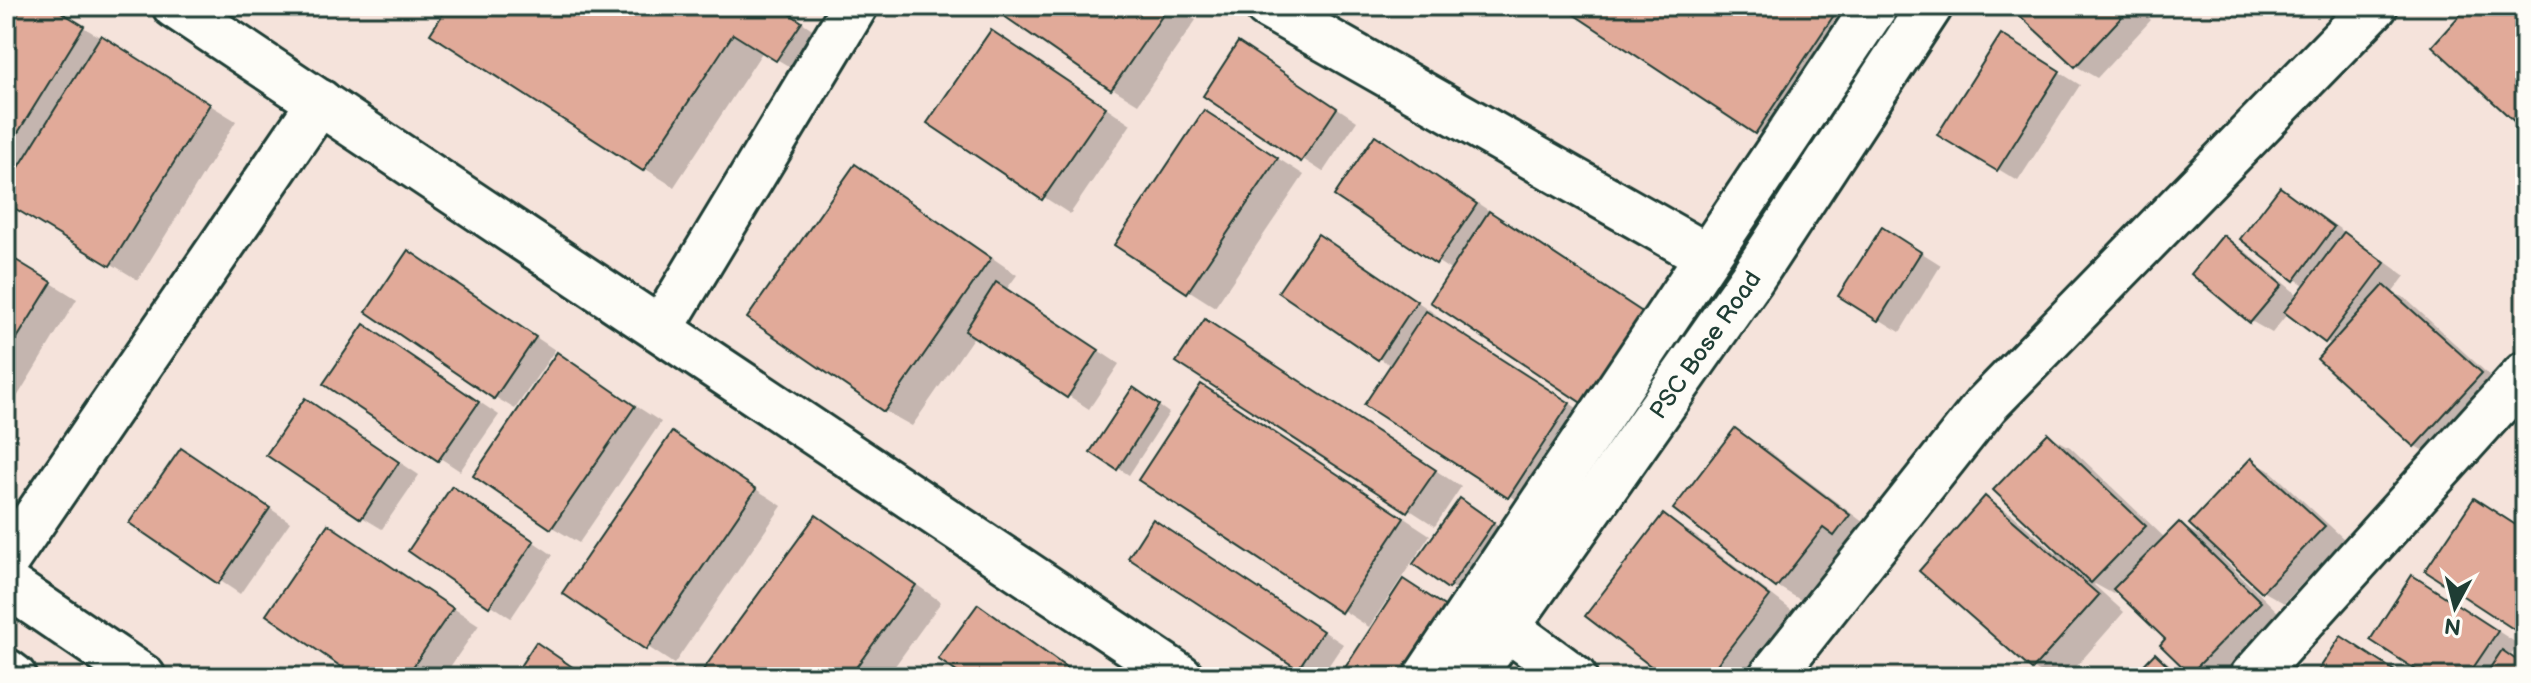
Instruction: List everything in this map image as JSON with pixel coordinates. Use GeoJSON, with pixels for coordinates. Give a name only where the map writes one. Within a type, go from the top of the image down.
{"type":"FeatureCollection","features":[{"type":"Feature","properties":{"kind":"street"},"geometry":{"type":"LineString","coordinates":[[175,6],[1181,677]]}},
{"type":"Feature","properties":{"kind":"street"},"geometry":{"type":"LineString","coordinates":[[661,328],[855,6]]}},
{"type":"Feature","properties":{"kind":"street"},"geometry":{"type":"LineString","coordinates":[[1267,6],[1707,256]]}},
{"type":"Feature","properties":{"kind":"street","name":"PSC Bose Road"},"geometry":{"type":"LineString","coordinates":[[1426,677],[1875,6]]}},
{"type":"Feature","properties":{"kind":"street","name":"PSC Bose Road"},"geometry":{"type":"LineString","coordinates":[[1472,677],[1750,281],[1930,6]]}},
{"type":"Feature","properties":{"kind":"street"},"geometry":{"type":"LineString","coordinates":[[1771,677],[1986,405],[2375,6]]}},
{"type":"Feature","properties":{"kind":"street"},"geometry":{"type":"LineString","coordinates":[[6,561],[320,102]]}},
{"type":"Feature","properties":{"kind":"street"},"geometry":{"type":"LineString","coordinates":[[2252,677],[2525,374]]}},
{"type":"Feature","properties":{"kind":"street"},"geometry":{"type":"LineString","coordinates":[[6,584],[143,677]]}},
{"type":"Feature","properties":{"kind":"street"},"geometry":{"type":"LineString","coordinates":[[1506,627],[1574,677]]}},
{"type":"Feature","properties":{"kind":"street"},"geometry":{"type":"LineString","coordinates":[[6,671],[14,677]]}},
{"type":"Feature","properties":{"kind":"building"},"geometry":{"type":"Polygon","coordinates":[[[6,6],[51,6],[84,26],[6,152],[6,6]]]}},
{"type":"Feature","properties":{"kind":"building"},"geometry":{"type":"Polygon","coordinates":[[[448,6],[778,6],[802,22],[776,61],[733,34],[643,171],[430,34],[448,6]]]}},
{"type":"Feature","properties":{"kind":"building"},"geometry":{"type":"Polygon","coordinates":[[[1011,6],[1169,6],[1111,90],[1004,16],[1011,6]]]}},
{"type":"Feature","properties":{"kind":"building"},"geometry":{"type":"Polygon","coordinates":[[[1561,6],[1840,6],[1755,134],[1561,6]]]}},
{"type":"Feature","properties":{"kind":"building"},"geometry":{"type":"Polygon","coordinates":[[[2025,6],[2131,7],[2075,67],[2018,14],[2025,6]]]}},
{"type":"Feature","properties":{"kind":"building"},"geometry":{"type":"Polygon","coordinates":[[[2468,6],[2522,6],[2525,9],[2525,114],[2516,123],[2432,46],[2468,6]]]}},
{"type":"Feature","properties":{"kind":"building"},"geometry":{"type":"Polygon","coordinates":[[[991,30],[1106,107],[1042,200],[927,123],[991,30]]]}},
{"type":"Feature","properties":{"kind":"building"},"geometry":{"type":"Polygon","coordinates":[[[2001,34],[2060,71],[1997,171],[1937,135],[2001,34]]]}},
{"type":"Feature","properties":{"kind":"building"},"geometry":{"type":"Polygon","coordinates":[[[101,35],[210,104],[110,266],[6,203],[6,188],[101,35]]]}},
{"type":"Feature","properties":{"kind":"building"},"geometry":{"type":"Polygon","coordinates":[[[1238,42],[1337,108],[1301,162],[1203,96],[1238,42]]]}},
{"type":"Feature","properties":{"kind":"building"},"geometry":{"type":"Polygon","coordinates":[[[1204,110],[1278,158],[1187,293],[1114,245],[1204,110]]]}},
{"type":"Feature","properties":{"kind":"building"},"geometry":{"type":"Polygon","coordinates":[[[1375,135],[1477,204],[1436,264],[1334,196],[1375,135]]]}},
{"type":"Feature","properties":{"kind":"building"},"geometry":{"type":"Polygon","coordinates":[[[855,164],[991,258],[884,412],[747,318],[855,164]]]}},
{"type":"Feature","properties":{"kind":"building"},"geometry":{"type":"Polygon","coordinates":[[[2280,187],[2334,227],[2294,281],[2240,239],[2280,187]]]}},
{"type":"Feature","properties":{"kind":"building"},"geometry":{"type":"Polygon","coordinates":[[[1489,211],[1656,321],[1595,412],[1430,302],[1489,211]]]}},
{"type":"Feature","properties":{"kind":"building"},"geometry":{"type":"Polygon","coordinates":[[[1882,227],[1921,252],[1878,321],[1838,296],[1882,227]]]}},
{"type":"Feature","properties":{"kind":"building"},"geometry":{"type":"Polygon","coordinates":[[[2344,232],[2385,263],[2325,343],[2284,312],[2344,232]]]}},
{"type":"Feature","properties":{"kind":"building"},"geometry":{"type":"Polygon","coordinates":[[[1318,234],[1417,301],[1378,360],[1278,292],[1318,234]]]}},
{"type":"Feature","properties":{"kind":"building"},"geometry":{"type":"Polygon","coordinates":[[[2223,235],[2282,285],[2250,323],[2191,274],[2223,235]]]}},
{"type":"Feature","properties":{"kind":"building"},"geometry":{"type":"Polygon","coordinates":[[[408,250],[536,337],[494,399],[366,312],[408,250]]]}},
{"type":"Feature","properties":{"kind":"building"},"geometry":{"type":"Polygon","coordinates":[[[6,254],[52,282],[6,356],[6,254]]]}},
{"type":"Feature","properties":{"kind":"building"},"geometry":{"type":"Polygon","coordinates":[[[996,282],[1099,350],[1067,398],[965,331],[996,282]]]}},
{"type":"Feature","properties":{"kind":"building"},"geometry":{"type":"Polygon","coordinates":[[[2384,285],[2482,373],[2414,447],[2317,359],[2384,285]]]}},
{"type":"Feature","properties":{"kind":"building"},"geometry":{"type":"Polygon","coordinates":[[[1426,311],[1570,403],[1508,498],[1364,405],[1426,311]]]}},
{"type":"Feature","properties":{"kind":"building"},"geometry":{"type":"Polygon","coordinates":[[[1205,319],[1436,470],[1407,512],[1176,362],[1205,319]]]}},
{"type":"Feature","properties":{"kind":"building"},"geometry":{"type":"Polygon","coordinates":[[[364,324],[479,402],[438,461],[323,384],[364,324]]]}},
{"type":"Feature","properties":{"kind":"building"},"geometry":{"type":"Polygon","coordinates":[[[557,352],[635,406],[551,529],[473,476],[557,352]]]}},
{"type":"Feature","properties":{"kind":"building"},"geometry":{"type":"Polygon","coordinates":[[[1201,384],[1404,518],[1341,613],[1138,480],[1201,384]]]}},
{"type":"Feature","properties":{"kind":"building"},"geometry":{"type":"Polygon","coordinates":[[[1133,387],[1159,405],[1117,470],[1090,452],[1133,387]]]}},
{"type":"Feature","properties":{"kind":"building"},"geometry":{"type":"Polygon","coordinates":[[[305,398],[399,462],[361,519],[266,455],[305,398]]]}},
{"type":"Feature","properties":{"kind":"building"},"geometry":{"type":"Polygon","coordinates":[[[1735,428],[1850,515],[1834,536],[1823,528],[1776,588],[1673,509],[1735,428]]]}},
{"type":"Feature","properties":{"kind":"building"},"geometry":{"type":"Polygon","coordinates":[[[672,432],[756,489],[646,650],[562,593],[672,432]]]}},
{"type":"Feature","properties":{"kind":"building"},"geometry":{"type":"Polygon","coordinates":[[[2048,433],[2146,526],[2091,583],[1993,490],[2048,433]]]}},
{"type":"Feature","properties":{"kind":"building"},"geometry":{"type":"Polygon","coordinates":[[[181,448],[270,508],[218,584],[129,523],[181,448]]]}},
{"type":"Feature","properties":{"kind":"building"},"geometry":{"type":"Polygon","coordinates":[[[2251,458],[2325,526],[2262,592],[2189,524],[2251,458]]]}},
{"type":"Feature","properties":{"kind":"building"},"geometry":{"type":"Polygon","coordinates":[[[452,486],[534,541],[489,607],[408,551],[452,486]]]}},
{"type":"Feature","properties":{"kind":"building"},"geometry":{"type":"Polygon","coordinates":[[[1985,496],[2099,595],[2032,670],[1919,571],[1985,496]]]}},
{"type":"Feature","properties":{"kind":"building"},"geometry":{"type":"Polygon","coordinates":[[[1460,498],[1494,522],[1448,589],[1413,564],[1460,498]]]}},
{"type":"Feature","properties":{"kind":"building"},"geometry":{"type":"Polygon","coordinates":[[[2474,498],[2525,531],[2524,636],[2425,571],[2474,498]]]}},
{"type":"Feature","properties":{"kind":"building"},"geometry":{"type":"Polygon","coordinates":[[[1663,514],[1770,596],[1707,677],[1665,677],[1585,616],[1663,514]]]}},
{"type":"Feature","properties":{"kind":"building"},"geometry":{"type":"Polygon","coordinates":[[[816,515],[916,585],[849,677],[713,677],[703,670],[816,515]]]}},
{"type":"Feature","properties":{"kind":"building"},"geometry":{"type":"Polygon","coordinates":[[[1153,519],[1323,631],[1298,669],[1128,558],[1153,519]]]}},
{"type":"Feature","properties":{"kind":"building"},"geometry":{"type":"Polygon","coordinates":[[[2179,522],[2261,602],[2190,674],[2160,645],[2165,639],[2113,589],[2179,522]]]}},
{"type":"Feature","properties":{"kind":"building"},"geometry":{"type":"Polygon","coordinates":[[[328,524],[453,608],[406,677],[356,677],[266,615],[328,524]]]}},
{"type":"Feature","properties":{"kind":"building"},"geometry":{"type":"Polygon","coordinates":[[[2412,575],[2498,631],[2467,677],[2427,677],[2370,640],[2412,575]]]}},
{"type":"Feature","properties":{"kind":"building"},"geometry":{"type":"Polygon","coordinates":[[[1403,579],[1449,609],[1404,677],[1339,677],[1403,579]]]}},
{"type":"Feature","properties":{"kind":"building"},"geometry":{"type":"Polygon","coordinates":[[[978,604],[1074,673],[1071,677],[964,677],[938,659],[978,604]]]}},
{"type":"Feature","properties":{"kind":"building"},"geometry":{"type":"Polygon","coordinates":[[[2341,636],[2404,677],[2314,677],[2341,636]]]}},
{"type":"Feature","properties":{"kind":"building"},"geometry":{"type":"Polygon","coordinates":[[[536,642],[587,677],[513,677],[536,642]]]}},
{"type":"Feature","properties":{"kind":"building"},"geometry":{"type":"Polygon","coordinates":[[[2502,650],[2525,666],[2525,677],[2484,677],[2502,650]]]}},
{"type":"Feature","properties":{"kind":"building"},"geometry":{"type":"Polygon","coordinates":[[[2155,653],[2180,677],[2132,677],[2155,653]]]}}]}
